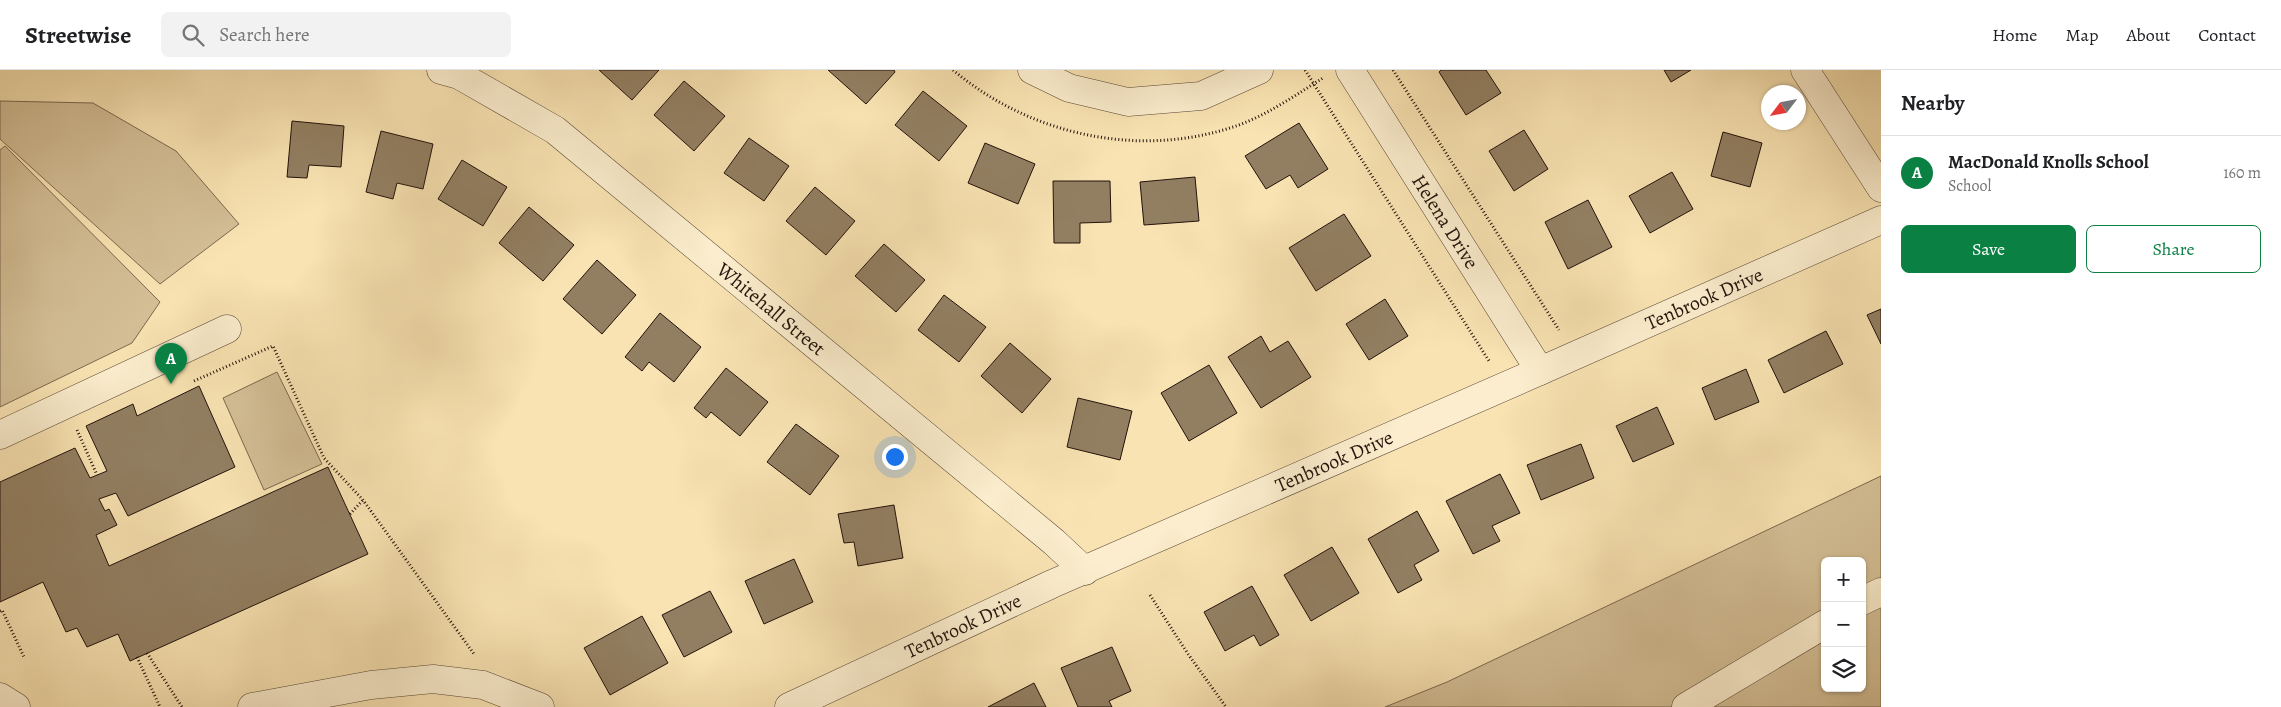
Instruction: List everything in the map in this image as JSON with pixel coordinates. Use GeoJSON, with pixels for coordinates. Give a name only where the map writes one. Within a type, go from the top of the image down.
{"type":"FeatureCollection","features":[{"type":"Feature","properties":{"kind":"street","name":"Whitehall Street"},"geometry":{"type":"LineString","coordinates":[[442,70],[459,75],[555,130],[1054,542],[1085,571]]}},
{"type":"Feature","properties":{"kind":"street"},"geometry":{"type":"LineString","coordinates":[[1032,70],[1069,88],[1128,102],[1200,96],[1259,70]]}},
{"type":"Feature","properties":{"kind":"street","name":"Helena Drive"},"geometry":{"type":"LineString","coordinates":[[1350,70],[1540,372]]}},
{"type":"Feature","properties":{"kind":"street"},"geometry":{"type":"LineString","coordinates":[[1805,70],[1881,188]]}},
{"type":"Feature","properties":{"kind":"street","name":"Tenbrook Drive"},"geometry":{"type":"LineString","coordinates":[[789,707],[1052,584],[1540,372],[1881,220]]}},
{"type":"Feature","properties":{"kind":"street"},"geometry":{"type":"LineString","coordinates":[[0,434],[227,329]]}},
{"type":"Feature","properties":{"kind":"street"},"geometry":{"type":"LineString","coordinates":[[1866,599],[1881,592]]}},
{"type":"Feature","properties":{"kind":"street"},"geometry":{"type":"LineString","coordinates":[[1686,707],[1821,626]]}},
{"type":"Feature","properties":{"kind":"street"},"geometry":{"type":"LineString","coordinates":[[260,706],[371,685],[433,679],[484,685],[540,707]]}},
{"type":"Feature","properties":{"kind":"street"},"geometry":{"type":"LineString","coordinates":[[0,697],[16,707]]}},
{"type":"Feature","properties":{"kind":"path"},"geometry":{"type":"LineString","coordinates":[[1305,70],[1505,387]]}},
{"type":"Feature","properties":{"kind":"path"},"geometry":{"type":"LineString","coordinates":[[1394,70],[1576,356]]}},
{"type":"Feature","properties":{"kind":"path"},"geometry":{"type":"LineString","coordinates":[[194,381],[273,346],[324,458],[363,500],[479,662]]}},
{"type":"Feature","properties":{"kind":"path"},"geometry":{"type":"LineString","coordinates":[[74,424],[97,475]]}},
{"type":"Feature","properties":{"kind":"path"},"geometry":{"type":"LineString","coordinates":[[350,514],[363,500]]}},
{"type":"Feature","properties":{"kind":"path"},"geometry":{"type":"LineString","coordinates":[[1150,595],[1188,654],[1226,707]]}},
{"type":"Feature","properties":{"kind":"path"},"geometry":{"type":"LineString","coordinates":[[0,611],[2,610],[24,657]]}},
{"type":"Feature","properties":{"kind":"path"},"geometry":{"type":"LineString","coordinates":[[147,653],[182,707]]}},
{"type":"Feature","properties":{"kind":"path"},"geometry":{"type":"LineString","coordinates":[[137,658],[160,707]]}},
{"type":"Feature","properties":{"kind":"shaded area"},"geometry":{"type":"Polygon","coordinates":[[[0,101],[93,103],[176,151],[239,224],[160,284],[0,139],[0,101]]]}},
{"type":"Feature","properties":{"kind":"shaded area"},"geometry":{"type":"Polygon","coordinates":[[[5,146],[160,302],[132,343],[0,407],[0,150],[5,146]]]}},
{"type":"Feature","properties":{"kind":"shaded area"},"geometry":{"type":"Polygon","coordinates":[[[277,372],[322,464],[264,490],[223,398],[277,372]]]}},
{"type":"Feature","properties":{"kind":"shaded area"},"geometry":{"type":"Polygon","coordinates":[[[1881,476],[1881,707],[1385,707],[1447,682],[1881,476]]]}},
{"type":"Feature","properties":{"kind":"building"},"geometry":{"type":"Polygon","coordinates":[[[599,70],[659,70],[632,100],[599,70]]]}},
{"type":"Feature","properties":{"kind":"building"},"geometry":{"type":"Polygon","coordinates":[[[828,70],[894,70],[895,72],[866,104],[828,70]]]}},
{"type":"Feature","properties":{"kind":"building"},"geometry":{"type":"Polygon","coordinates":[[[1441,70],[1486,70],[1501,93],[1466,115],[1439,72],[1441,70]]]}},
{"type":"Feature","properties":{"kind":"building"},"geometry":{"type":"Polygon","coordinates":[[[1664,70],[1691,70],[1671,82],[1664,70]]]}},
{"type":"Feature","properties":{"kind":"building"},"geometry":{"type":"Polygon","coordinates":[[[684,81],[725,116],[694,151],[654,115],[684,81]]]}},
{"type":"Feature","properties":{"kind":"building"},"geometry":{"type":"Polygon","coordinates":[[[923,91],[967,126],[939,161],[895,125],[923,91]]]}},
{"type":"Feature","properties":{"kind":"building"},"geometry":{"type":"Polygon","coordinates":[[[292,121],[344,126],[341,167],[309,165],[307,178],[287,177],[292,121]]]}},
{"type":"Feature","properties":{"kind":"building"},"geometry":{"type":"Polygon","coordinates":[[[1299,123],[1328,169],[1298,188],[1290,175],[1266,189],[1245,156],[1299,123]]]}},
{"type":"Feature","properties":{"kind":"building"},"geometry":{"type":"Polygon","coordinates":[[[1524,130],[1548,169],[1514,191],[1489,151],[1524,130]]]}},
{"type":"Feature","properties":{"kind":"building"},"geometry":{"type":"Polygon","coordinates":[[[381,131],[433,144],[423,189],[397,183],[393,199],[366,192],[381,131]]]}},
{"type":"Feature","properties":{"kind":"building"},"geometry":{"type":"Polygon","coordinates":[[[1723,132],[1762,143],[1750,187],[1711,176],[1723,132]]]}},
{"type":"Feature","properties":{"kind":"building"},"geometry":{"type":"Polygon","coordinates":[[[749,138],[789,166],[764,201],[724,173],[749,138]]]}},
{"type":"Feature","properties":{"kind":"building"},"geometry":{"type":"Polygon","coordinates":[[[985,143],[1035,164],[1018,204],[968,183],[985,143]]]}},
{"type":"Feature","properties":{"kind":"building"},"geometry":{"type":"Polygon","coordinates":[[[462,160],[507,187],[483,226],[438,199],[462,160]]]}},
{"type":"Feature","properties":{"kind":"building"},"geometry":{"type":"Polygon","coordinates":[[[1672,172],[1693,209],[1650,233],[1629,196],[1672,172]]]}},
{"type":"Feature","properties":{"kind":"building"},"geometry":{"type":"Polygon","coordinates":[[[1195,177],[1199,221],[1144,225],[1140,182],[1195,177]]]}},
{"type":"Feature","properties":{"kind":"building"},"geometry":{"type":"Polygon","coordinates":[[[1053,181],[1110,181],[1111,222],[1080,223],[1080,243],[1054,243],[1053,181]]]}},
{"type":"Feature","properties":{"kind":"building"},"geometry":{"type":"Polygon","coordinates":[[[815,187],[855,221],[826,255],[786,221],[815,187]]]}},
{"type":"Feature","properties":{"kind":"building"},"geometry":{"type":"Polygon","coordinates":[[[1588,200],[1612,247],[1568,269],[1545,222],[1588,200]]]}},
{"type":"Feature","properties":{"kind":"building"},"geometry":{"type":"Polygon","coordinates":[[[529,207],[574,245],[543,281],[499,243],[529,207]]]}},
{"type":"Feature","properties":{"kind":"building"},"geometry":{"type":"Polygon","coordinates":[[[1344,214],[1371,256],[1316,291],[1289,248],[1344,214]]]}},
{"type":"Feature","properties":{"kind":"building"},"geometry":{"type":"Polygon","coordinates":[[[884,244],[925,280],[896,312],[855,276],[884,244]]]}},
{"type":"Feature","properties":{"kind":"building"},"geometry":{"type":"Polygon","coordinates":[[[597,260],[636,295],[602,334],[563,299],[597,260]]]}},
{"type":"Feature","properties":{"kind":"building"},"geometry":{"type":"Polygon","coordinates":[[[944,295],[986,327],[959,362],[918,330],[944,295]]]}},
{"type":"Feature","properties":{"kind":"building"},"geometry":{"type":"Polygon","coordinates":[[[1385,299],[1408,336],[1369,360],[1346,324],[1385,299]]]}},
{"type":"Feature","properties":{"kind":"building"},"geometry":{"type":"Polygon","coordinates":[[[1881,309],[1881,344],[1867,315],[1881,309]]]}},
{"type":"Feature","properties":{"kind":"building"},"geometry":{"type":"Polygon","coordinates":[[[660,313],[701,347],[674,382],[649,362],[642,371],[625,357],[660,313]]]}},
{"type":"Feature","properties":{"kind":"building"},"geometry":{"type":"Polygon","coordinates":[[[1826,331],[1843,364],[1784,393],[1768,360],[1826,331]]]}},
{"type":"Feature","properties":{"kind":"building"},"geometry":{"type":"Polygon","coordinates":[[[1261,336],[1270,352],[1288,341],[1311,377],[1261,408],[1228,357],[1261,336]]]}},
{"type":"Feature","properties":{"kind":"building"},"geometry":{"type":"Polygon","coordinates":[[[1010,343],[1051,379],[1022,413],[981,376],[1010,343]]]}},
{"type":"Feature","properties":{"kind":"building"},"geometry":{"type":"Polygon","coordinates":[[[1209,365],[1237,413],[1189,441],[1161,393],[1209,365]]]}},
{"type":"Feature","properties":{"kind":"building"},"geometry":{"type":"Polygon","coordinates":[[[726,368],[768,402],[740,436],[711,412],[706,418],[694,408],[726,368]]]}},
{"type":"Feature","properties":{"kind":"building"},"geometry":{"type":"Polygon","coordinates":[[[1746,369],[1759,402],[1715,420],[1702,388],[1746,369]]]}},
{"type":"Feature","properties":{"kind":"building"},"geometry":{"type":"Polygon","coordinates":[[[199,386],[235,467],[128,516],[116,493],[99,499],[105,511],[109,509],[117,525],[96,535],[109,566],[328,467],[368,554],[130,661],[118,634],[87,647],[77,628],[66,632],[43,582],[0,602],[0,482],[75,448],[90,478],[107,471],[86,426],[133,404],[137,416],[199,386]]]}},
{"type":"Feature","properties":{"kind":"building"},"geometry":{"type":"Polygon","coordinates":[[[1078,398],[1132,411],[1120,460],[1067,447],[1078,398]]]}},
{"type":"Feature","properties":{"kind":"building"},"geometry":{"type":"Polygon","coordinates":[[[1657,407],[1674,444],[1633,462],[1616,426],[1657,407]]]}},
{"type":"Feature","properties":{"kind":"building"},"geometry":{"type":"Polygon","coordinates":[[[796,424],[839,456],[810,495],[767,462],[796,424]]]}},
{"type":"Feature","properties":{"kind":"building"},"geometry":{"type":"Polygon","coordinates":[[[1581,444],[1594,478],[1541,500],[1527,465],[1581,444]]]}},
{"type":"Feature","properties":{"kind":"building"},"geometry":{"type":"Polygon","coordinates":[[[1500,474],[1520,513],[1492,526],[1500,541],[1473,554],[1446,501],[1500,474]]]}},
{"type":"Feature","properties":{"kind":"building"},"geometry":{"type":"Polygon","coordinates":[[[894,505],[903,558],[858,566],[854,542],[844,543],[838,514],[894,505]]]}},
{"type":"Feature","properties":{"kind":"building"},"geometry":{"type":"Polygon","coordinates":[[[1417,511],[1439,551],[1414,565],[1422,580],[1398,593],[1368,539],[1417,511]]]}},
{"type":"Feature","properties":{"kind":"building"},"geometry":{"type":"Polygon","coordinates":[[[1332,547],[1359,593],[1311,621],[1284,575],[1332,547]]]}},
{"type":"Feature","properties":{"kind":"building"},"geometry":{"type":"Polygon","coordinates":[[[794,559],[813,602],[764,624],[745,581],[794,559]]]}},
{"type":"Feature","properties":{"kind":"building"},"geometry":{"type":"Polygon","coordinates":[[[1252,586],[1279,635],[1260,646],[1254,635],[1225,651],[1204,612],[1252,586]]]}},
{"type":"Feature","properties":{"kind":"building"},"geometry":{"type":"Polygon","coordinates":[[[710,591],[732,632],[684,657],[662,615],[710,591]]]}},
{"type":"Feature","properties":{"kind":"building"},"geometry":{"type":"Polygon","coordinates":[[[642,616],[668,663],[610,695],[584,648],[642,616]]]}},
{"type":"Feature","properties":{"kind":"building"},"geometry":{"type":"Polygon","coordinates":[[[1112,647],[1131,691],[1109,701],[1112,707],[1078,707],[1061,668],[1112,647]]]}},
{"type":"Feature","properties":{"kind":"building"},"geometry":{"type":"Polygon","coordinates":[[[1034,683],[1046,707],[988,707],[1034,683]]]}},
{"type":"Feature","properties":{"kind":"place","name":"MacDonald Knolls School"},"geometry":{"type":"Point","coordinates":[171,384]}}]}
